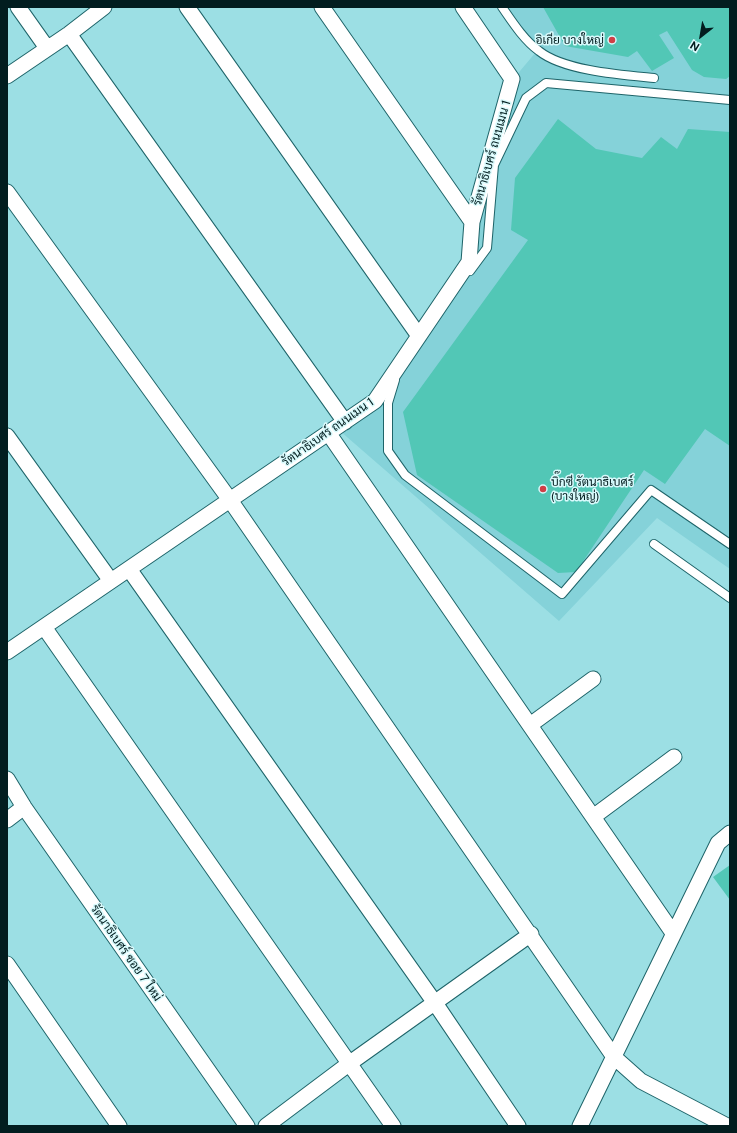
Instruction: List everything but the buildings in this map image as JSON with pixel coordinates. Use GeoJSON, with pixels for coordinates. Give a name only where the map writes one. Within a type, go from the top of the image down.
{"type":"FeatureCollection","features":[{"type":"Feature","properties":{"kind":"street"},"geometry":{"type":"LineString","coordinates":[[18,7],[46,48]]}},
{"type":"Feature","properties":{"kind":"street"},"geometry":{"type":"LineString","coordinates":[[7,76],[46,48],[69,34],[104,7]]}},
{"type":"Feature","properties":{"kind":"street"},"geometry":{"type":"LineString","coordinates":[[187,7],[419,336]]}},
{"type":"Feature","properties":{"kind":"street"},"geometry":{"type":"LineString","coordinates":[[322,7],[472,222]]}},
{"type":"Feature","properties":{"kind":"street","name":"รัตนาธิเบศร์ ถนนเมน 1"},"geometry":{"type":"LineString","coordinates":[[7,652],[329,434],[375,401],[468,262],[472,222],[512,79],[463,7]]}},
{"type":"Feature","properties":{"kind":"street"},"geometry":{"type":"LineString","coordinates":[[69,34],[345,422]]}},
{"type":"Feature","properties":{"kind":"street"},"geometry":{"type":"LineString","coordinates":[[7,192],[230,500],[531,934],[614,1057],[641,1081],[727,1126]]}},
{"type":"Feature","properties":{"kind":"street"},"geometry":{"type":"LineString","coordinates":[[329,434],[673,933]]}},
{"type":"Feature","properties":{"kind":"street"},"geometry":{"type":"LineString","coordinates":[[7,436],[111,581]]}},
{"type":"Feature","properties":{"kind":"street"},"geometry":{"type":"LineString","coordinates":[[129,569],[435,1003],[518,1126]]}},
{"type":"Feature","properties":{"kind":"street"},"geometry":{"type":"LineString","coordinates":[[44,627],[393,1126]]}},
{"type":"Feature","properties":{"kind":"street"},"geometry":{"type":"LineString","coordinates":[[530,725],[593,679]]}},
{"type":"Feature","properties":{"kind":"street"},"geometry":{"type":"LineString","coordinates":[[593,817],[674,757]]}},
{"type":"Feature","properties":{"kind":"street","name":"รัตนาธิเบศร์ ซอย 7 ใหม่"},"geometry":{"type":"LineString","coordinates":[[7,779],[24,807],[247,1126]]}},
{"type":"Feature","properties":{"kind":"street"},"geometry":{"type":"LineString","coordinates":[[7,820],[24,807]]}},
{"type":"Feature","properties":{"kind":"street"},"geometry":{"type":"LineString","coordinates":[[580,1126],[718,843],[730,833]]}},
{"type":"Feature","properties":{"kind":"street"},"geometry":{"type":"LineString","coordinates":[[266,1126],[350,1063],[531,934]]}},
{"type":"Feature","properties":{"kind":"street"},"geometry":{"type":"LineString","coordinates":[[7,964],[119,1126]]}},
{"type":"Feature","properties":{"kind":"lane"},"geometry":{"type":"LineString","coordinates":[[502,7],[523,36],[537,50],[548,57],[585,69],[654,78]]}},
{"type":"Feature","properties":{"kind":"lane"},"geometry":{"type":"LineString","coordinates":[[728,98],[546,83],[526,98],[494,165],[487,248],[396,378],[388,403],[388,451],[405,475],[562,594],[651,490],[730,544]]}},
{"type":"Feature","properties":{"kind":"lane"},"geometry":{"type":"LineString","coordinates":[[654,544],[730,598]]}},
{"type":"Feature","properties":{"kind":"shaded area"},"geometry":{"type":"Polygon","coordinates":[[[504,7],[730,7],[730,569],[657,518],[559,621],[332,424],[371,395],[478,244],[481,178],[504,90],[536,52],[504,7]]]}},
{"type":"Feature","properties":{"kind":"place","name":"อิเกีย บางใหญ่"},"geometry":{"type":"Point","coordinates":[612,40]}},
{"type":"Feature","properties":{"kind":"place","name":"บิ๊กซี รัตนาธิเบศร์ (บางใหญ่)"},"geometry":{"type":"Point","coordinates":[543,489]}}]}
